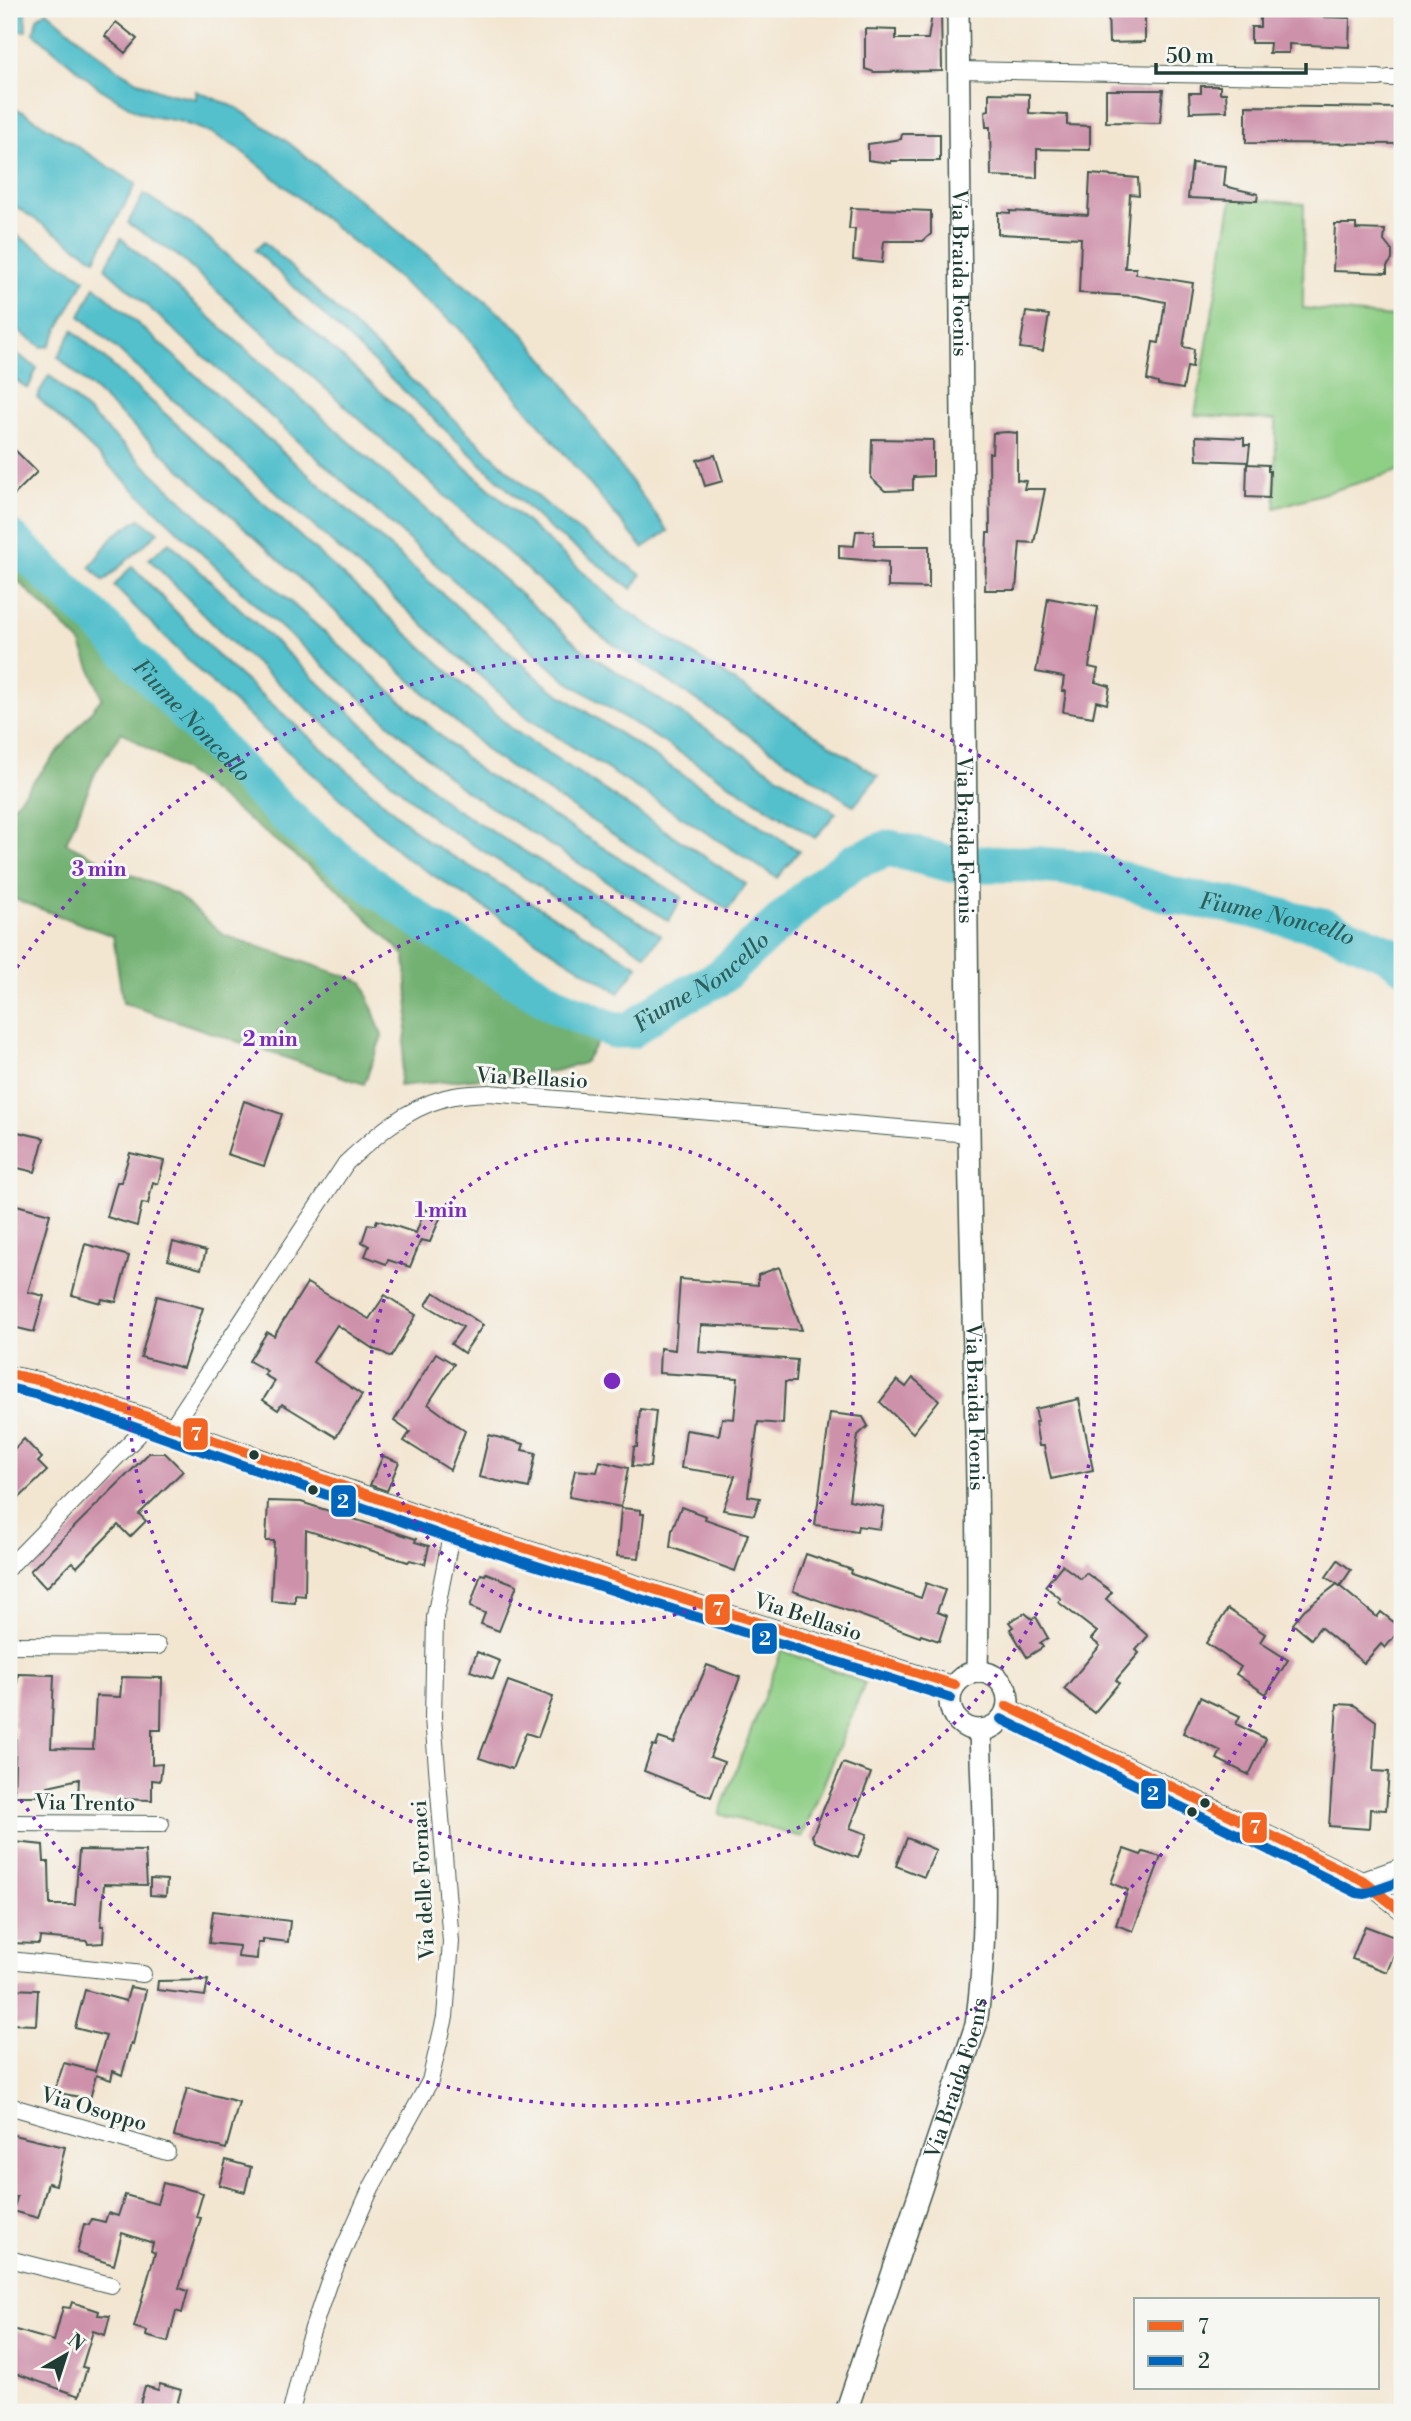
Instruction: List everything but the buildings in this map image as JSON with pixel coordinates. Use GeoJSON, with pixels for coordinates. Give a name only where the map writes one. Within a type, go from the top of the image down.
{"type":"FeatureCollection","features":[{"type":"Feature","properties":{"kind":"street","name":"Via Braida Foenis"},"geometry":{"type":"LineString","coordinates":[[958,9],[961,621],[975,1352],[977,1672]]}},
{"type":"Feature","properties":{"kind":"street"},"geometry":{"type":"LineString","coordinates":[[959,70],[1390,78]]}},
{"type":"Feature","properties":{"kind":"street","name":"Via Bellasio"},"geometry":{"type":"LineString","coordinates":[[172,1427],[346,1163],[382,1129],[413,1111],[446,1098],[489,1093],[969,1134]]}},
{"type":"Feature","properties":{"kind":"street","name":"Via Bellasio"},"geometry":{"type":"LineString","coordinates":[[9,1374],[42,1381],[453,1525],[955,1685]]}},
{"type":"Feature","properties":{"kind":"street"},"geometry":{"type":"LineString","coordinates":[[9,1567],[153,1420]]}},
{"type":"Feature","properties":{"kind":"street","name":"Via delle Fornaci"},"geometry":{"type":"LineString","coordinates":[[290,2412],[308,2343],[328,2284],[371,2188],[430,2081],[445,2017],[451,1942],[433,1718],[435,1617],[453,1525]]}},
{"type":"Feature","properties":{"kind":"street"},"geometry":{"type":"LineString","coordinates":[[9,1645],[158,1646]]}},
{"type":"Feature","properties":{"kind":"street"},"geometry":{"type":"LineString","coordinates":[[977,1672],[997,1678],[1005,1689],[1007,1706],[999,1721],[980,1730],[961,1723],[954,1714],[950,1700],[955,1685],[961,1678],[977,1672]]}},
{"type":"Feature","properties":{"kind":"street"},"geometry":{"type":"LineString","coordinates":[[1007,1706],[1362,1880],[1402,1912]]}},
{"type":"Feature","properties":{"kind":"street","name":"Via Braida Foenis"},"geometry":{"type":"LineString","coordinates":[[846,2412],[976,2025],[984,1946],[980,1730]]}},
{"type":"Feature","properties":{"kind":"street","name":"Via Trento"},"geometry":{"type":"LineString","coordinates":[[9,1823],[160,1824]]}},
{"type":"Feature","properties":{"kind":"street"},"geometry":{"type":"LineString","coordinates":[[1362,1880],[1402,1866]]}},
{"type":"Feature","properties":{"kind":"street"},"geometry":{"type":"LineString","coordinates":[[9,1960],[143,1974]]}},
{"type":"Feature","properties":{"kind":"street","name":"Via Osoppo"},"geometry":{"type":"LineString","coordinates":[[9,2106],[167,2152]]}},
{"type":"Feature","properties":{"kind":"street"},"geometry":{"type":"LineString","coordinates":[[9,2259],[111,2285]]}},
{"type":"Feature","properties":{"kind":"green space"},"geometry":{"type":"Polygon","coordinates":[[[1232,198],[1304,204],[1303,308],[1402,318],[1402,470],[1275,508],[1276,420],[1195,415],[1232,198]]]}},
{"type":"Feature","properties":{"kind":"green space"},"geometry":{"type":"Polygon","coordinates":[[[9,537],[95,618],[255,786],[301,829],[428,926],[560,1007],[590,1021],[600,1038],[584,1063],[555,1071],[399,1086],[409,1011],[405,956],[338,889],[196,779],[122,732],[96,771],[66,843],[176,894],[224,935],[363,982],[382,1036],[364,1084],[123,1003],[113,936],[9,897],[9,811],[102,698],[80,642],[9,572],[9,537]]]}},
{"type":"Feature","properties":{"kind":"green space"},"geometry":{"type":"Polygon","coordinates":[[[782,1650],[865,1683],[802,1837],[719,1814],[782,1650]]]}},
{"type":"Feature","properties":{"kind":"water"},"geometry":{"type":"Polygon","coordinates":[[[9,9],[25,9],[26,31],[9,30],[9,9]]]}},
{"type":"Feature","properties":{"kind":"water"},"geometry":{"type":"Polygon","coordinates":[[[47,11],[100,56],[128,75],[163,92],[196,99],[196,91],[237,108],[289,143],[520,330],[558,375],[605,446],[668,531],[643,548],[459,328],[239,149],[210,132],[137,111],[99,88],[34,33],[37,18],[47,11]]]}},
{"type":"Feature","properties":{"kind":"water"},"geometry":{"type":"Polygon","coordinates":[[[9,107],[23,112],[136,184],[95,259],[9,202],[9,107]]]}},
{"type":"Feature","properties":{"kind":"water"},"geometry":{"type":"Polygon","coordinates":[[[144,194],[197,228],[623,608],[878,776],[854,806],[601,636],[178,256],[128,223],[144,194]]]}},
{"type":"Feature","properties":{"kind":"water"},"geometry":{"type":"Polygon","coordinates":[[[9,230],[85,279],[49,346],[42,347],[9,325],[9,230]]]}},
{"type":"Feature","properties":{"kind":"water"},"geometry":{"type":"Polygon","coordinates":[[[121,238],[583,650],[836,813],[815,838],[565,680],[105,268],[121,238]]]}},
{"type":"Feature","properties":{"kind":"water"},"geometry":{"type":"Polygon","coordinates":[[[264,242],[512,474],[568,523],[641,575],[632,589],[550,529],[255,250],[264,242]]]}},
{"type":"Feature","properties":{"kind":"water"},"geometry":{"type":"Polygon","coordinates":[[[95,286],[547,686],[799,851],[777,878],[526,717],[80,316],[95,286]]]}},
{"type":"Feature","properties":{"kind":"water"},"geometry":{"type":"Polygon","coordinates":[[[73,330],[512,729],[746,884],[728,910],[492,755],[58,357],[73,330]]]}},
{"type":"Feature","properties":{"kind":"water"},"geometry":{"type":"Polygon","coordinates":[[[9,348],[37,368],[28,389],[9,375],[9,348]]]}},
{"type":"Feature","properties":{"kind":"water"},"geometry":{"type":"Polygon","coordinates":[[[49,375],[268,582],[479,770],[682,897],[669,921],[461,788],[256,605],[37,397],[49,375]]]}},
{"type":"Feature","properties":{"kind":"water"},"geometry":{"type":"Polygon","coordinates":[[[140,519],[158,532],[104,581],[90,567],[113,536],[140,519]]]}},
{"type":"Feature","properties":{"kind":"water"},"geometry":{"type":"Polygon","coordinates":[[[169,542],[449,805],[661,935],[646,955],[436,821],[229,640],[149,559],[169,542]]]}},
{"type":"Feature","properties":{"kind":"water"},"geometry":{"type":"Polygon","coordinates":[[[132,566],[221,659],[427,841],[638,966],[619,993],[406,858],[201,673],[114,586],[132,566]]]}},
{"type":"Feature","properties":{"kind":"waterway","name":"Fiume Noncello"},"geometry":{"type":"LineString","coordinates":[[9,537],[95,618],[255,786],[301,829],[428,926],[560,1007],[613,1030],[631,1030],[664,1006],[719,978],[814,891],[855,861],[889,848],[951,864],[1028,864],[1086,869],[1175,896],[1230,905],[1327,927],[1389,954],[1402,964]]}},
{"type":"Feature","properties":{"kind":"transit line","name":"7"},"geometry":{"type":"LineString","coordinates":[[9,1374],[42,1381],[119,1407],[453,1525],[955,1685]]}},
{"type":"Feature","properties":{"kind":"transit line","name":"2"},"geometry":{"type":"LineString","coordinates":[[9,1388],[114,1420],[449,1538],[951,1698]]}},
{"type":"Feature","properties":{"kind":"transit line","name":"7"},"geometry":{"type":"LineString","coordinates":[[1007,1706],[1362,1880],[1402,1912]]}},
{"type":"Feature","properties":{"kind":"transit line","name":"2"},"geometry":{"type":"LineString","coordinates":[[1001,1719],[1357,1893],[1365,1894],[1402,1881]]}}]}
